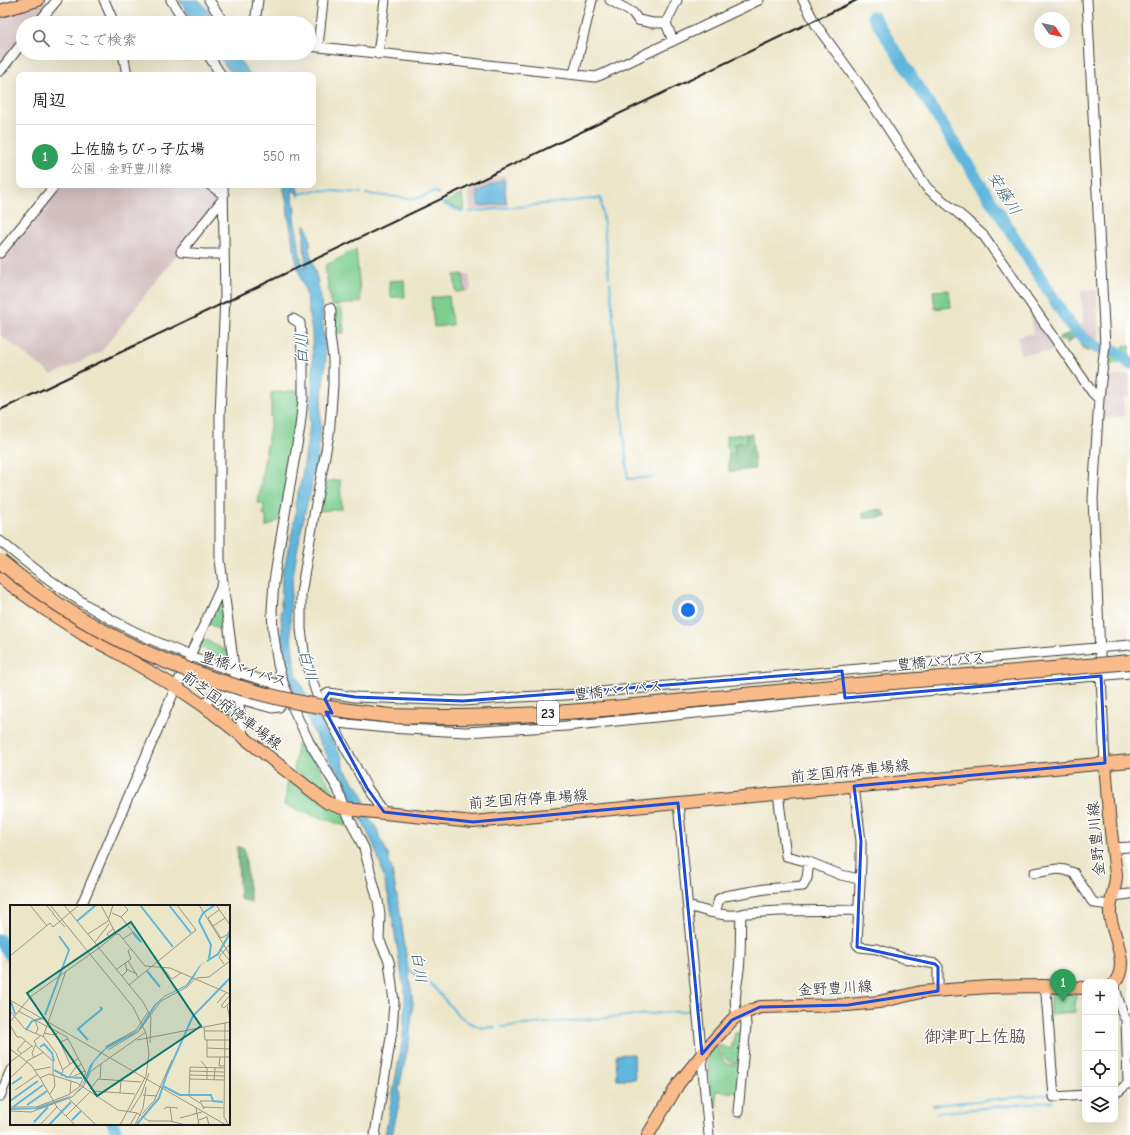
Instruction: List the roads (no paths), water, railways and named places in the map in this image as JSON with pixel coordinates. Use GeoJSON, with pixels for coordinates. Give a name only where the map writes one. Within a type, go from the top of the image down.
{"type":"FeatureCollection","features":[{"type":"Feature","properties":{"kind":"highway","name":"豊橋バイパス"},"geometry":{"type":"LineString","coordinates":[[0,561],[66,610],[119,639],[176,666],[226,684],[284,699],[325,708],[393,716],[486,717],[568,712],[766,693],[1130,662]]}},
{"type":"Feature","properties":{"kind":"highway","name":"豊橋バイパス"},"geometry":{"type":"LineString","coordinates":[[0,568],[61,612],[88,628],[174,670],[225,688],[282,703],[323,712],[391,720],[485,721],[569,716],[1130,666]]}},
{"type":"Feature","properties":{"kind":"main road"},"geometry":{"type":"LineString","coordinates":[[0,11],[38,0]]}},
{"type":"Feature","properties":{"kind":"main road","name":"前芝国府停車場線"},"geometry":{"type":"LineString","coordinates":[[0,577],[84,635],[176,687],[204,706],[321,798],[328,803],[346,809],[473,822],[1105,763]]}},
{"type":"Feature","properties":{"kind":"main road"},"geometry":{"type":"LineString","coordinates":[[1105,763],[1130,761]]}},
{"type":"Feature","properties":{"kind":"main road","name":"金野豊川線"},"geometry":{"type":"LineString","coordinates":[[1105,763],[1112,848],[1116,875],[1116,882],[1111,901],[1110,917],[1125,964],[1117,979]]}},
{"type":"Feature","properties":{"kind":"main road","name":"金野豊川線"},"geometry":{"type":"LineString","coordinates":[[648,1135],[679,1083],[702,1054],[732,1020],[741,1014],[760,1007],[848,1005],[879,1002],[921,992],[1043,986],[1082,988]]}},
{"type":"Feature","properties":{"kind":"street"},"geometry":{"type":"LineString","coordinates":[[44,16],[57,0]]}},
{"type":"Feature","properties":{"kind":"street"},"geometry":{"type":"LineString","coordinates":[[104,0],[111,16]]}},
{"type":"Feature","properties":{"kind":"street"},"geometry":{"type":"LineString","coordinates":[[171,0],[181,16]]}},
{"type":"Feature","properties":{"kind":"street"},"geometry":{"type":"LineString","coordinates":[[209,0],[219,16]]}},
{"type":"Feature","properties":{"kind":"street"},"geometry":{"type":"LineString","coordinates":[[256,16],[258,0]]}},
{"type":"Feature","properties":{"kind":"street"},"geometry":{"type":"LineString","coordinates":[[316,36],[323,0]]}},
{"type":"Feature","properties":{"kind":"street"},"geometry":{"type":"LineString","coordinates":[[378,54],[385,0]]}},
{"type":"Feature","properties":{"kind":"street"},"geometry":{"type":"LineString","coordinates":[[574,74],[592,0]]}},
{"type":"Feature","properties":{"kind":"street"},"geometry":{"type":"LineString","coordinates":[[610,0],[633,13],[638,20],[653,23],[666,23]]}},
{"type":"Feature","properties":{"kind":"street"},"geometry":{"type":"LineString","coordinates":[[673,41],[666,23],[676,0]]}},
{"type":"Feature","properties":{"kind":"street"},"geometry":{"type":"LineString","coordinates":[[316,46],[595,77],[601,76],[759,0]]}},
{"type":"Feature","properties":{"kind":"street"},"geometry":{"type":"LineString","coordinates":[[803,0],[816,25],[860,84],[927,188],[984,236],[1098,399]]}},
{"type":"Feature","properties":{"kind":"street"},"geometry":{"type":"LineString","coordinates":[[1087,0],[1104,349],[1098,399],[1093,499],[1105,763]]}},
{"type":"Feature","properties":{"kind":"street"},"geometry":{"type":"LineString","coordinates":[[0,71],[16,51]]}},
{"type":"Feature","properties":{"kind":"street"},"geometry":{"type":"LineString","coordinates":[[124,60],[126,72]]}},
{"type":"Feature","properties":{"kind":"street"},"geometry":{"type":"LineString","coordinates":[[211,60],[219,72]]}},
{"type":"Feature","properties":{"kind":"street"},"geometry":{"type":"LineString","coordinates":[[0,253],[53,188]]}},
{"type":"Feature","properties":{"kind":"street"},"geometry":{"type":"LineString","coordinates":[[214,188],[224,197]]}},
{"type":"Feature","properties":{"kind":"street"},"geometry":{"type":"LineString","coordinates":[[223,188],[225,296],[220,416],[220,560],[243,737]]}},
{"type":"Feature","properties":{"kind":"street"},"geometry":{"type":"LineString","coordinates":[[224,197],[181,252],[224,254]]}},
{"type":"Feature","properties":{"kind":"street"},"geometry":{"type":"LineString","coordinates":[[330,308],[332,311],[330,336],[333,371],[331,412],[329,434],[301,594],[302,629],[306,659],[317,695],[381,812]]}},
{"type":"Feature","properties":{"kind":"street"},"geometry":{"type":"LineString","coordinates":[[293,318],[300,323],[304,398],[274,582],[272,610],[273,630],[278,664],[293,708],[309,742],[338,789],[364,848],[378,901],[380,915],[379,939],[389,961],[394,1002],[392,1031],[375,1135]]}},
{"type":"Feature","properties":{"kind":"street"},"geometry":{"type":"LineString","coordinates":[[0,541],[33,568],[113,621],[154,641],[191,656],[235,672],[273,683],[276,685],[278,690],[281,706],[279,708],[272,708],[222,694],[210,697],[204,706]]}},
{"type":"Feature","properties":{"kind":"street"},"geometry":{"type":"LineString","coordinates":[[17,589],[33,568]]}},
{"type":"Feature","properties":{"kind":"street"},"geometry":{"type":"LineString","coordinates":[[81,905],[176,687],[223,584]]}},
{"type":"Feature","properties":{"kind":"street"},"geometry":{"type":"LineString","coordinates":[[1130,645],[565,696],[517,697],[462,702],[355,697],[329,693],[324,696],[335,720],[338,723],[358,726],[466,732],[566,726],[845,698],[1130,673]]}},
{"type":"Feature","properties":{"kind":"street"},"geometry":{"type":"LineString","coordinates":[[842,671],[845,698]]}},
{"type":"Feature","properties":{"kind":"street"},"geometry":{"type":"LineString","coordinates":[[667,686],[670,715]]}},
{"type":"Feature","properties":{"kind":"street"},"geometry":{"type":"LineString","coordinates":[[565,696],[566,726]]}},
{"type":"Feature","properties":{"kind":"street"},"geometry":{"type":"LineString","coordinates":[[355,697],[357,702],[358,726]]}},
{"type":"Feature","properties":{"kind":"street"},"geometry":{"type":"LineString","coordinates":[[462,702],[466,732]]}},
{"type":"Feature","properties":{"kind":"street"},"geometry":{"type":"LineString","coordinates":[[854,786],[861,863],[859,879],[857,944],[860,947],[877,949],[902,958],[934,964],[938,967],[938,991]]}},
{"type":"Feature","properties":{"kind":"street"},"geometry":{"type":"LineString","coordinates":[[778,794],[786,856],[859,879]]}},
{"type":"Feature","properties":{"kind":"street"},"geometry":{"type":"LineString","coordinates":[[678,803],[709,1135]]}},
{"type":"Feature","properties":{"kind":"street"},"geometry":{"type":"LineString","coordinates":[[1112,848],[1130,847]]}},
{"type":"Feature","properties":{"kind":"street"},"geometry":{"type":"LineString","coordinates":[[715,913],[719,899],[725,896],[766,889],[803,886],[807,878],[809,862]]}},
{"type":"Feature","properties":{"kind":"street"},"geometry":{"type":"LineString","coordinates":[[1034,873],[1058,870],[1065,870],[1074,873],[1094,903],[1111,901],[1130,894]]}},
{"type":"Feature","properties":{"kind":"street"},"geometry":{"type":"LineString","coordinates":[[688,906],[720,914],[780,911],[858,910]]}},
{"type":"Feature","properties":{"kind":"street"},"geometry":{"type":"LineString","coordinates":[[738,1112],[746,1026],[741,1014],[736,1010],[735,993],[739,970],[741,914]]}},
{"type":"Feature","properties":{"kind":"street"},"geometry":{"type":"LineString","coordinates":[[1043,986],[1046,993],[1054,1097],[1082,1095]]}},
{"type":"Feature","properties":{"kind":"street"},"geometry":{"type":"LineString","coordinates":[[1118,998],[1123,1015],[1128,1019],[1129,1084],[1118,1092]]}},
{"type":"Feature","properties":{"kind":"street"},"geometry":{"type":"LineString","coordinates":[[0,1096],[10,1072]]}},
{"type":"Feature","properties":{"kind":"water"},"geometry":{"type":"Polygon","coordinates":[[[179,0],[199,0],[210,13],[210,16],[189,16],[179,0]]]}},
{"type":"Feature","properties":{"kind":"water"},"geometry":{"type":"Polygon","coordinates":[[[221,60],[240,60],[248,72],[231,72],[221,60]]]}},
{"type":"Feature","properties":{"kind":"water"},"geometry":{"type":"Polygon","coordinates":[[[504,179],[506,203],[479,206],[477,192],[504,179]]]}},
{"type":"Feature","properties":{"kind":"water"},"geometry":{"type":"Polygon","coordinates":[[[284,188],[298,188],[299,197],[295,191],[292,191],[295,210],[294,219],[304,268],[306,267],[304,225],[307,226],[311,247],[309,245],[308,246],[317,278],[321,300],[326,360],[317,463],[314,470],[310,495],[303,521],[291,591],[290,609],[292,648],[296,672],[303,688],[309,701],[324,722],[327,731],[342,757],[343,766],[362,794],[370,820],[378,831],[380,840],[383,843],[389,857],[389,864],[391,866],[400,912],[413,1003],[409,1042],[399,1088],[400,1099],[392,1135],[385,1135],[403,1038],[405,986],[403,983],[390,903],[380,862],[373,844],[344,782],[337,769],[333,766],[311,727],[290,682],[282,640],[282,574],[290,543],[296,511],[295,504],[302,477],[309,432],[313,376],[312,333],[307,296],[296,260],[284,188]]]}},
{"type":"Feature","properties":{"kind":"water"},"geometry":{"type":"Polygon","coordinates":[[[634,1054],[635,1079],[617,1079],[616,1055],[634,1054]]]}},
{"type":"Feature","properties":{"kind":"waterway","name":"安藤川"},"geometry":{"type":"LineString","coordinates":[[873,16],[1071,326],[1095,347],[1116,351],[1130,364]]}},
{"type":"Feature","properties":{"kind":"waterway"},"geometry":{"type":"LineString","coordinates":[[299,194],[317,190],[361,193]]}},
{"type":"Feature","properties":{"kind":"waterway"},"geometry":{"type":"LineString","coordinates":[[366,194],[416,199],[435,191],[438,194]]}},
{"type":"Feature","properties":{"kind":"waterway"},"geometry":{"type":"LineString","coordinates":[[470,212],[601,198],[609,277]]}},
{"type":"Feature","properties":{"kind":"waterway"},"geometry":{"type":"LineString","coordinates":[[441,201],[443,204],[463,212]]}},
{"type":"Feature","properties":{"kind":"waterway"},"geometry":{"type":"LineString","coordinates":[[610,282],[628,479],[654,477]]}},
{"type":"Feature","properties":{"kind":"waterway"},"geometry":{"type":"LineString","coordinates":[[0,940],[10,955]]}},
{"type":"Feature","properties":{"kind":"waterway","name":"白川"},"geometry":{"type":"LineString","coordinates":[[408,970],[433,986],[457,1014],[468,1022],[482,1028],[495,1027]]}},
{"type":"Feature","properties":{"kind":"waterway"},"geometry":{"type":"LineString","coordinates":[[501,1027],[695,1010]]}},
{"type":"Feature","properties":{"kind":"waterway"},"geometry":{"type":"LineString","coordinates":[[933,1105],[1051,1094]]}},
{"type":"Feature","properties":{"kind":"waterway"},"geometry":{"type":"LineString","coordinates":[[936,1113],[1052,1101]]}},
{"type":"Feature","properties":{"kind":"waterway"},"geometry":{"type":"LineString","coordinates":[[113,1125],[118,1135]]}},
{"type":"Feature","properties":{"kind":"railway"},"geometry":{"type":"LineString","coordinates":[[0,410],[857,0]]}},
{"type":"Feature","properties":{"kind":"place","name":"上佐脇ちびっ子広場"},"geometry":{"type":"Point","coordinates":[1063,1002]}},
{"type":"Feature","properties":{"kind":"district","name":"御津町上佐脇"},"geometry":{"type":"Point","coordinates":[975,1036]}}]}
